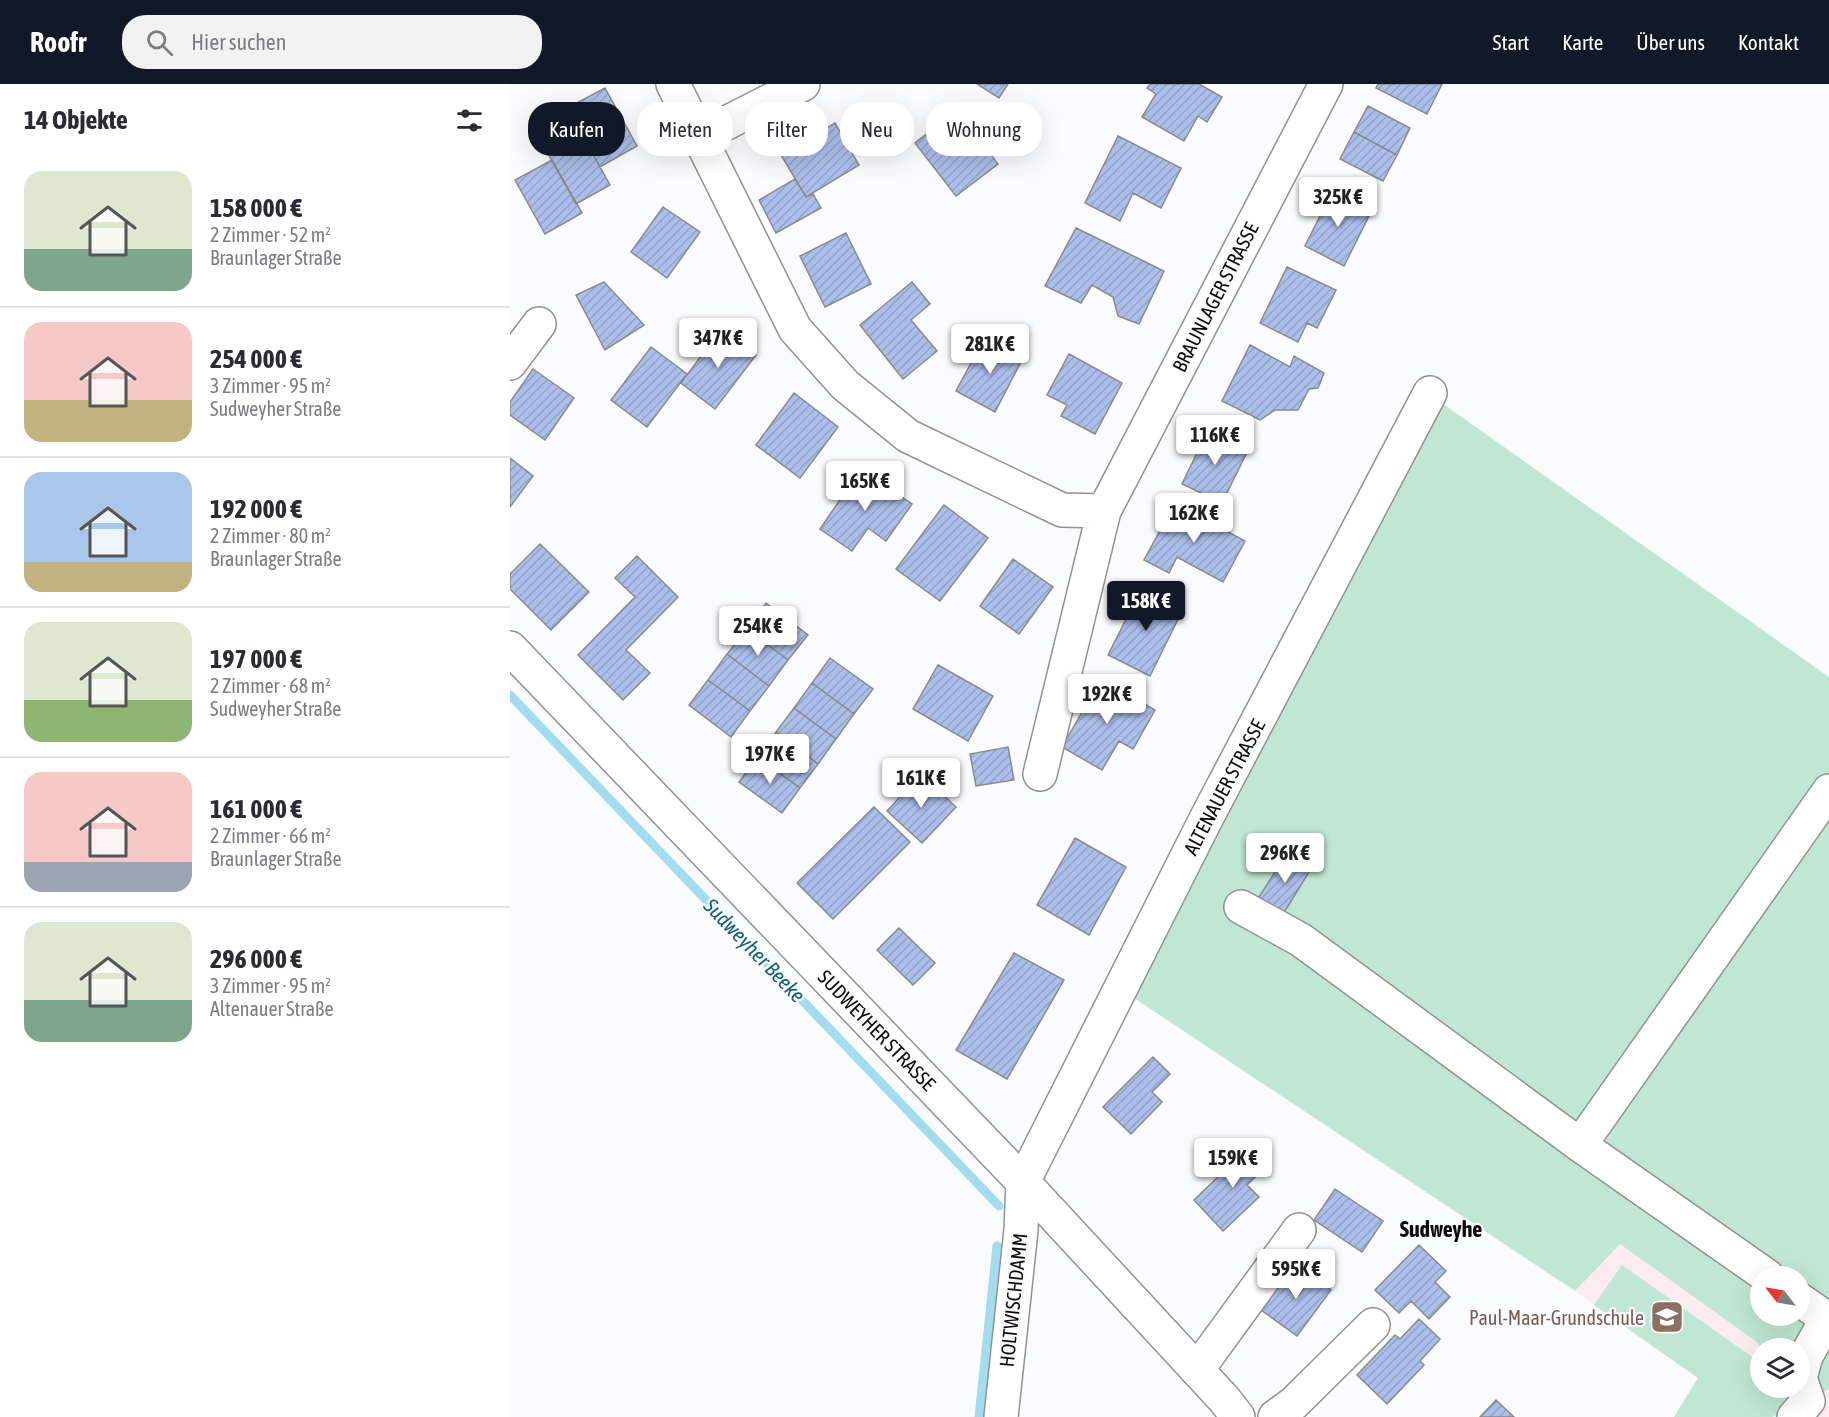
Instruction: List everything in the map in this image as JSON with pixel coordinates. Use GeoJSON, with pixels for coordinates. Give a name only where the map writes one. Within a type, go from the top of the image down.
{"type":"FeatureCollection","features":[{"type":"Feature","properties":{"kind":"street"},"geometry":{"type":"LineString","coordinates":[[673,84],[682,102]]}},
{"type":"Feature","properties":{"kind":"street"},"geometry":{"type":"LineString","coordinates":[[733,119],[803,84]]}},
{"type":"Feature","properties":{"kind":"street","name":"BRAUNLAGER STRASSE"},"geometry":{"type":"LineString","coordinates":[[1040,774],[1104,511],[1326,84]]}},
{"type":"Feature","properties":{"kind":"street"},"geometry":{"type":"LineString","coordinates":[[709,156],[795,329],[845,385],[908,436],[1062,510],[1104,511]]}},
{"type":"Feature","properties":{"kind":"street"},"geometry":{"type":"LineString","coordinates":[[510,363],[539,324]]}},
{"type":"Feature","properties":{"kind":"street","name":"ALTENAUER STRASSE"},"geometry":{"type":"LineString","coordinates":[[1023,1182],[1207,817],[1430,393]]}},
{"type":"Feature","properties":{"kind":"street","name":"SUDWEYHER STRASSE"},"geometry":{"type":"LineString","coordinates":[[510,648],[1023,1182],[1238,1417]]}},
{"type":"Feature","properties":{"kind":"street"},"geometry":{"type":"LineString","coordinates":[[1580,1145],[1829,791]]}},
{"type":"Feature","properties":{"kind":"street"},"geometry":{"type":"LineString","coordinates":[[1241,907],[1301,940],[1580,1145],[1753,1266]]}},
{"type":"Feature","properties":{"kind":"street","name":"HOLTWISCHDAMM"},"geometry":{"type":"LineString","coordinates":[[1001,1417],[1021,1230],[1023,1182]]}},
{"type":"Feature","properties":{"kind":"street"},"geometry":{"type":"LineString","coordinates":[[1197,1370],[1299,1230]]}},
{"type":"Feature","properties":{"kind":"street"},"geometry":{"type":"LineString","coordinates":[[1794,1417],[1808,1401],[1800,1378],[1806,1356],[1828,1319],[1810,1307]]}},
{"type":"Feature","properties":{"kind":"street"},"geometry":{"type":"LineString","coordinates":[[1275,1417],[1294,1403],[1373,1325]]}},
{"type":"Feature","properties":{"kind":"shaded area","name":"Paul-Maar-Grundschule"},"geometry":{"type":"Polygon","coordinates":[[[1620,1243],[1751,1338],[1750,1398],[1768,1398],[1772,1417],[1674,1417],[1698,1378],[1575,1291],[1620,1243]]]}},
{"type":"Feature","properties":{"kind":"shaded area"},"geometry":{"type":"Polygon","coordinates":[[[1829,1389],[1829,1417],[1772,1417],[1829,1389]]]}},
{"type":"Feature","properties":{"kind":"green space"},"geometry":{"type":"Polygon","coordinates":[[[1439,401],[1829,677],[1829,1389],[1772,1417],[1674,1417],[1698,1378],[1594,1305],[1622,1265],[1750,1355],[1750,1398],[1767,1398],[1768,1403],[1767,1398],[1810,1398],[1810,1338],[1751,1338],[1620,1244],[1575,1291],[1134,998],[1439,401]]]}},
{"type":"Feature","properties":{"kind":"building"},"geometry":{"type":"Polygon","coordinates":[[[977,84],[1008,84],[999,98],[977,84]]]}},
{"type":"Feature","properties":{"kind":"building"},"geometry":{"type":"Polygon","coordinates":[[[1150,84],[1199,84],[1222,97],[1207,122],[1198,116],[1184,141],[1142,117],[1156,94],[1147,88],[1150,84]]]}},
{"type":"Feature","properties":{"kind":"building"},"geometry":{"type":"Polygon","coordinates":[[[1378,84],[1442,84],[1427,114],[1376,88],[1378,84]]]}},
{"type":"Feature","properties":{"kind":"building"},"geometry":{"type":"Polygon","coordinates":[[[605,88],[613,102],[578,102],[605,88]]]}},
{"type":"Feature","properties":{"kind":"building"},"geometry":{"type":"Polygon","coordinates":[[[1368,106],[1410,128],[1397,155],[1354,132],[1368,106]]]}},
{"type":"Feature","properties":{"kind":"building"},"geometry":{"type":"Polygon","coordinates":[[[835,123],[840,132],[840,156],[854,156],[859,165],[806,197],[782,156],[828,156],[828,127],[835,123]]]}},
{"type":"Feature","properties":{"kind":"building"},"geometry":{"type":"Polygon","coordinates":[[[625,124],[637,146],[625,153],[625,124]]]}},
{"type":"Feature","properties":{"kind":"building"},"geometry":{"type":"Polygon","coordinates":[[[1354,132],[1397,155],[1383,181],[1340,159],[1354,132]]]}},
{"type":"Feature","properties":{"kind":"building"},"geometry":{"type":"Polygon","coordinates":[[[926,134],[926,156],[992,156],[998,164],[956,196],[915,143],[926,134]]]}},
{"type":"Feature","properties":{"kind":"building"},"geometry":{"type":"Polygon","coordinates":[[[1118,136],[1181,168],[1161,208],[1133,193],[1120,221],[1085,203],[1118,136]]]}},
{"type":"Feature","properties":{"kind":"building"},"geometry":{"type":"Polygon","coordinates":[[[549,156],[594,156],[610,185],[576,204],[549,156]]]}},
{"type":"Feature","properties":{"kind":"building"},"geometry":{"type":"Polygon","coordinates":[[[594,156],[619,156],[600,167],[594,156]]]}},
{"type":"Feature","properties":{"kind":"building"},"geometry":{"type":"Polygon","coordinates":[[[552,160],[582,213],[545,234],[515,180],[552,160]]]}},
{"type":"Feature","properties":{"kind":"building"},"geometry":{"type":"Polygon","coordinates":[[[795,179],[806,197],[813,194],[821,208],[776,233],[759,200],[795,179]]]}},
{"type":"Feature","properties":{"kind":"building"},"geometry":{"type":"Polygon","coordinates":[[[1333,190],[1372,210],[1344,266],[1305,246],[1333,190]]]}},
{"type":"Feature","properties":{"kind":"building"},"geometry":{"type":"Polygon","coordinates":[[[663,207],[700,232],[667,278],[631,252],[663,207]]]}},
{"type":"Feature","properties":{"kind":"building"},"geometry":{"type":"Polygon","coordinates":[[[1076,228],[1164,271],[1139,324],[1118,316],[1113,297],[1092,285],[1081,303],[1045,286],[1076,228]]]}},
{"type":"Feature","properties":{"kind":"building"},"geometry":{"type":"Polygon","coordinates":[[[846,233],[871,284],[825,307],[800,256],[846,233]]]}},
{"type":"Feature","properties":{"kind":"building"},"geometry":{"type":"Polygon","coordinates":[[[1287,267],[1336,290],[1317,328],[1307,323],[1298,342],[1260,323],[1287,267]]]}},
{"type":"Feature","properties":{"kind":"building"},"geometry":{"type":"Polygon","coordinates":[[[604,282],[644,325],[605,350],[576,295],[604,282]]]}},
{"type":"Feature","properties":{"kind":"building"},"geometry":{"type":"Polygon","coordinates":[[[912,282],[930,304],[911,320],[937,351],[903,379],[860,325],[912,282]]]}},
{"type":"Feature","properties":{"kind":"building"},"geometry":{"type":"Polygon","coordinates":[[[721,329],[756,355],[715,409],[681,383],[721,329]]]}},
{"type":"Feature","properties":{"kind":"building"},"geometry":{"type":"Polygon","coordinates":[[[985,337],[1023,358],[995,412],[956,391],[985,337]]]}},
{"type":"Feature","properties":{"kind":"building"},"geometry":{"type":"Polygon","coordinates":[[[1250,345],[1290,367],[1294,356],[1324,373],[1318,388],[1309,389],[1298,410],[1275,410],[1260,420],[1222,401],[1250,345]]]}},
{"type":"Feature","properties":{"kind":"building"},"geometry":{"type":"Polygon","coordinates":[[[651,347],[687,374],[647,427],[611,400],[651,347]]]}},
{"type":"Feature","properties":{"kind":"building"},"geometry":{"type":"Polygon","coordinates":[[[1069,354],[1122,383],[1095,434],[1061,416],[1067,405],[1047,395],[1069,354]]]}},
{"type":"Feature","properties":{"kind":"building"},"geometry":{"type":"Polygon","coordinates":[[[533,369],[574,398],[545,440],[510,415],[510,402],[533,369]]]}},
{"type":"Feature","properties":{"kind":"building"},"geometry":{"type":"Polygon","coordinates":[[[794,393],[838,427],[800,478],[756,445],[794,393]]]}},
{"type":"Feature","properties":{"kind":"building"},"geometry":{"type":"Polygon","coordinates":[[[1209,428],[1249,448],[1222,503],[1182,484],[1209,428]]]}},
{"type":"Feature","properties":{"kind":"building"},"geometry":{"type":"Polygon","coordinates":[[[510,458],[533,476],[510,507],[510,458]]]}},
{"type":"Feature","properties":{"kind":"building"},"geometry":{"type":"Polygon","coordinates":[[[861,469],[912,504],[886,541],[868,528],[852,551],[820,529],[861,469]]]}},
{"type":"Feature","properties":{"kind":"building"},"geometry":{"type":"Polygon","coordinates":[[[1175,503],[1245,541],[1223,582],[1177,557],[1169,573],[1144,560],[1175,503]]]}},
{"type":"Feature","properties":{"kind":"building"},"geometry":{"type":"Polygon","coordinates":[[[944,505],[988,538],[940,601],[896,569],[944,505]]]}},
{"type":"Feature","properties":{"kind":"building"},"geometry":{"type":"Polygon","coordinates":[[[540,544],[589,592],[551,630],[510,589],[510,574],[540,544]]]}},
{"type":"Feature","properties":{"kind":"building"},"geometry":{"type":"Polygon","coordinates":[[[637,556],[678,597],[626,650],[650,673],[623,700],[578,655],[635,597],[615,578],[637,556]]]}},
{"type":"Feature","properties":{"kind":"building"},"geometry":{"type":"Polygon","coordinates":[[[1013,559],[1053,587],[1019,634],[980,606],[1013,559]]]}},
{"type":"Feature","properties":{"kind":"building"},"geometry":{"type":"Polygon","coordinates":[[[1142,588],[1183,609],[1150,676],[1108,655],[1142,588]]]}},
{"type":"Feature","properties":{"kind":"building"},"geometry":{"type":"Polygon","coordinates":[[[766,603],[808,635],[788,660],[747,629],[766,603]]]}},
{"type":"Feature","properties":{"kind":"building"},"geometry":{"type":"Polygon","coordinates":[[[747,629],[788,660],[769,686],[727,654],[747,629]]]}},
{"type":"Feature","properties":{"kind":"building"},"geometry":{"type":"Polygon","coordinates":[[[727,654],[769,686],[750,711],[708,680],[727,654]]]}},
{"type":"Feature","properties":{"kind":"building"},"geometry":{"type":"Polygon","coordinates":[[[830,658],[873,689],[854,714],[812,683],[830,658]]]}},
{"type":"Feature","properties":{"kind":"building"},"geometry":{"type":"Polygon","coordinates":[[[938,665],[993,696],[968,741],[913,709],[938,665]]]}},
{"type":"Feature","properties":{"kind":"building"},"geometry":{"type":"Polygon","coordinates":[[[1101,679],[1155,710],[1133,749],[1119,741],[1102,770],[1062,747],[1101,679]]]}},
{"type":"Feature","properties":{"kind":"building"},"geometry":{"type":"Polygon","coordinates":[[[708,680],[750,711],[731,737],[689,705],[708,680]]]}},
{"type":"Feature","properties":{"kind":"building"},"geometry":{"type":"Polygon","coordinates":[[[812,683],[854,714],[836,739],[794,708],[812,683]]]}},
{"type":"Feature","properties":{"kind":"building"},"geometry":{"type":"Polygon","coordinates":[[[794,708],[836,739],[818,764],[776,732],[794,708]]]}},
{"type":"Feature","properties":{"kind":"building"},"geometry":{"type":"Polygon","coordinates":[[[776,732],[818,764],[800,788],[757,757],[776,732]]]}},
{"type":"Feature","properties":{"kind":"building"},"geometry":{"type":"Polygon","coordinates":[[[1008,747],[1014,780],[976,786],[970,754],[1008,747]]]}},
{"type":"Feature","properties":{"kind":"building"},"geometry":{"type":"Polygon","coordinates":[[[757,757],[800,788],[782,813],[739,782],[757,757]]]}},
{"type":"Feature","properties":{"kind":"building"},"geometry":{"type":"Polygon","coordinates":[[[921,774],[956,807],[922,843],[887,811],[921,774]]]}},
{"type":"Feature","properties":{"kind":"building"},"geometry":{"type":"Polygon","coordinates":[[[874,807],[910,842],[833,919],[797,883],[874,807]]]}},
{"type":"Feature","properties":{"kind":"building"},"geometry":{"type":"Polygon","coordinates":[[[1075,838],[1126,867],[1089,935],[1037,905],[1075,838]]]}},
{"type":"Feature","properties":{"kind":"building"},"geometry":{"type":"Polygon","coordinates":[[[1288,852],[1312,867],[1282,916],[1257,900],[1288,852]]]}},
{"type":"Feature","properties":{"kind":"building"},"geometry":{"type":"Polygon","coordinates":[[[899,928],[935,963],[913,985],[877,950],[899,928]]]}},
{"type":"Feature","properties":{"kind":"building"},"geometry":{"type":"Polygon","coordinates":[[[1014,953],[1064,980],[1007,1079],[956,1050],[1014,953]]]}},
{"type":"Feature","properties":{"kind":"building"},"geometry":{"type":"Polygon","coordinates":[[[1153,1057],[1170,1074],[1152,1092],[1162,1102],[1131,1134],[1103,1107],[1153,1057]]]}},
{"type":"Feature","properties":{"kind":"building"},"geometry":{"type":"Polygon","coordinates":[[[1251,1145],[1269,1164],[1247,1185],[1259,1197],[1223,1231],[1194,1200],[1251,1145]]]}},
{"type":"Feature","properties":{"kind":"building"},"geometry":{"type":"Polygon","coordinates":[[[1335,1189],[1383,1221],[1362,1252],[1314,1220],[1335,1189]]]}},
{"type":"Feature","properties":{"kind":"building"},"geometry":{"type":"Polygon","coordinates":[[[1419,1245],[1446,1271],[1435,1282],[1450,1297],[1429,1319],[1411,1301],[1399,1313],[1375,1290],[1419,1245]]]}},
{"type":"Feature","properties":{"kind":"building"},"geometry":{"type":"Polygon","coordinates":[[[1295,1263],[1331,1290],[1297,1336],[1261,1310],[1295,1263]]]}},
{"type":"Feature","properties":{"kind":"building"},"geometry":{"type":"Polygon","coordinates":[[[1419,1319],[1440,1339],[1420,1361],[1424,1365],[1387,1404],[1357,1375],[1395,1335],[1400,1339],[1419,1319]]]}},
{"type":"Feature","properties":{"kind":"building"},"geometry":{"type":"Polygon","coordinates":[[[1496,1400],[1514,1417],[1480,1417],[1496,1400]]]}},
{"type":"Feature","properties":{"kind":"waterway","name":"Sudweyher Beeke"},"geometry":{"type":"LineString","coordinates":[[510,695],[999,1206]]}},
{"type":"Feature","properties":{"kind":"waterway","name":"Sudweyher Beeke"},"geometry":{"type":"LineString","coordinates":[[979,1417],[997,1246]]}},
{"type":"Feature","properties":{"kind":"place","name":"Paul-Maar-Grundschule"},"geometry":{"type":"Point","coordinates":[1667,1317]}},
{"type":"Feature","properties":{"kind":"district","name":"Sudweyhe"},"geometry":{"type":"Point","coordinates":[1441,1229]}}]}
